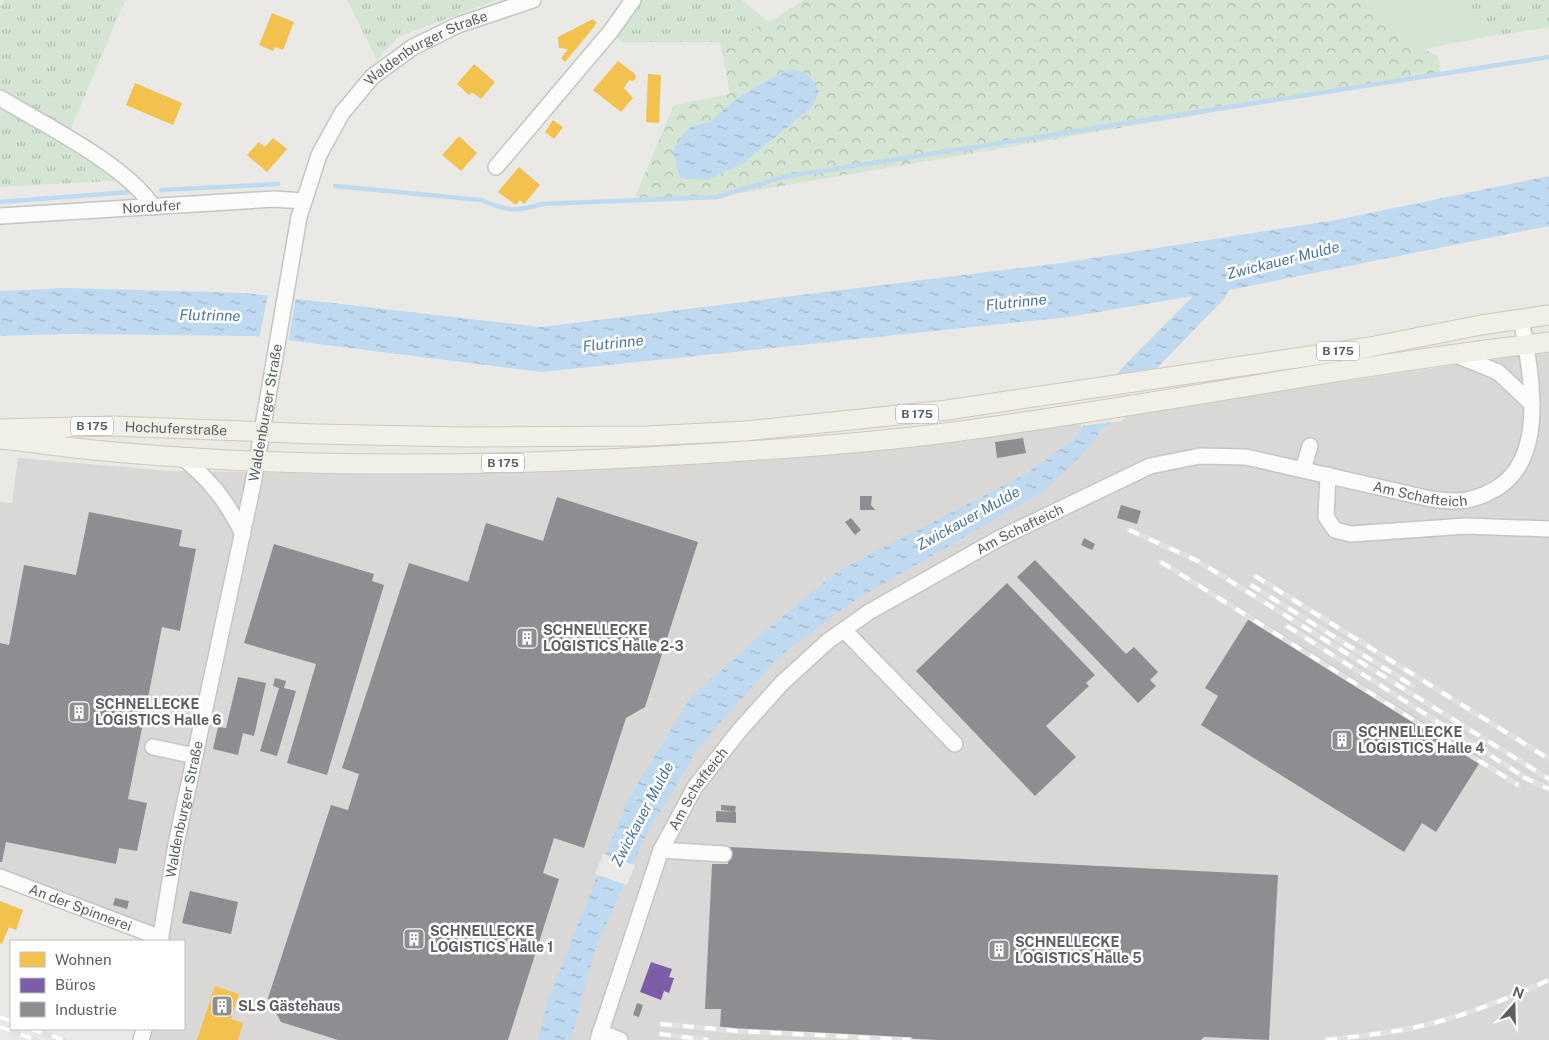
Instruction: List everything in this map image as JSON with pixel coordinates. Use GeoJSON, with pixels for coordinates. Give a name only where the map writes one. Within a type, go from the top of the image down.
{"type":"FeatureCollection","features":[{"type":"Feature","properties":{"kind":"main road","name":"B 175"},"geometry":{"type":"LineString","coordinates":[[262,432],[463,437],[693,434],[855,421],[1154,380],[1370,346],[1521,318],[1549,315]]}},
{"type":"Feature","properties":{"kind":"main road","name":"B 175"},"geometry":{"type":"LineString","coordinates":[[257,461],[463,464],[570,462],[758,450],[952,433],[1549,342]]}},
{"type":"Feature","properties":{"kind":"main road","name":"Hochuferstraße"},"geometry":{"type":"LineString","coordinates":[[0,429],[114,426],[262,432]]}},
{"type":"Feature","properties":{"kind":"main road","name":"Hochuferstraße"},"geometry":{"type":"LineString","coordinates":[[0,439],[93,450],[257,461]]}},
{"type":"Feature","properties":{"kind":"street","name":"Waldenburger Straße"},"geometry":{"type":"LineString","coordinates":[[160,939],[176,844],[243,534],[299,218],[319,156],[342,112],[372,77],[414,47],[458,25],[533,0]]}},
{"type":"Feature","properties":{"kind":"street"},"geometry":{"type":"LineString","coordinates":[[496,167],[607,35],[633,0]]}},
{"type":"Feature","properties":{"kind":"street"},"geometry":{"type":"LineString","coordinates":[[0,98],[92,154],[144,192],[153,208]]}},
{"type":"Feature","properties":{"kind":"street","name":"Nordufer"},"geometry":{"type":"LineString","coordinates":[[0,216],[274,199],[303,201]]}},
{"type":"Feature","properties":{"kind":"street","name":"Am Schafteich"},"geometry":{"type":"LineString","coordinates":[[599,1036],[661,850],[695,787],[739,731],[782,683],[828,641],[869,612],[998,539],[1150,466],[1200,456],[1246,457],[1431,499],[1458,501],[1484,496],[1506,483],[1520,467],[1531,442],[1532,404],[1526,345],[1521,318]]}},
{"type":"Feature","properties":{"kind":"street"},"geometry":{"type":"LineString","coordinates":[[1456,355],[1498,372],[1532,404]]}},
{"type":"Feature","properties":{"kind":"street"},"geometry":{"type":"LineString","coordinates":[[1303,469],[1310,446]]}},
{"type":"Feature","properties":{"kind":"street"},"geometry":{"type":"LineString","coordinates":[[182,457],[218,490],[226,501],[243,534]]}},
{"type":"Feature","properties":{"kind":"street"},"geometry":{"type":"LineString","coordinates":[[1328,475],[1326,517],[1335,530],[1351,534],[1466,526],[1549,529]]}},
{"type":"Feature","properties":{"kind":"street"},"geometry":{"type":"LineString","coordinates":[[844,630],[955,744]]}},
{"type":"Feature","properties":{"kind":"street"},"geometry":{"type":"LineString","coordinates":[[153,747],[195,756]]}},
{"type":"Feature","properties":{"kind":"street"},"geometry":{"type":"LineString","coordinates":[[661,850],[724,854]]}},
{"type":"Feature","properties":{"kind":"street","name":"An der Spinnerei"},"geometry":{"type":"LineString","coordinates":[[0,877],[160,939]]}},
{"type":"Feature","properties":{"kind":"street"},"geometry":{"type":"LineString","coordinates":[[599,1036],[620,1040]]}},
{"type":"Feature","properties":{"kind":"shaded area"},"geometry":{"type":"Polygon","coordinates":[[[1549,351],[1549,1040],[142,1040],[144,1030],[185,1030],[185,940],[158,940],[0,874],[0,502],[12,503],[18,458],[171,471],[330,473],[644,466],[798,456],[1171,407],[1549,351]]]}},
{"type":"Feature","properties":{"kind":"green space"},"geometry":{"type":"Polygon","coordinates":[[[5,0],[125,0],[67,138],[127,180],[0,187],[0,6],[5,0]]]}},
{"type":"Feature","properties":{"kind":"green space"},"geometry":{"type":"Polygon","coordinates":[[[347,0],[497,0],[398,37],[377,60],[347,0]]]}},
{"type":"Feature","properties":{"kind":"green space"},"geometry":{"type":"Polygon","coordinates":[[[632,0],[742,0],[769,22],[720,42],[623,42],[611,31],[632,0]]]}},
{"type":"Feature","properties":{"kind":"green space"},"geometry":{"type":"Polygon","coordinates":[[[804,0],[1363,0],[1424,49],[1438,56],[1441,73],[717,197],[634,199],[674,105],[730,94],[720,42],[769,22],[804,0]]]}},
{"type":"Feature","properties":{"kind":"green space"},"geometry":{"type":"Polygon","coordinates":[[[1363,0],[1467,0],[1486,37],[1424,49],[1363,0]]]}},
{"type":"Feature","properties":{"kind":"green space"},"geometry":{"type":"Polygon","coordinates":[[[1467,0],[1549,0],[1549,27],[1486,37],[1467,0]]]}},
{"type":"Feature","properties":{"kind":"water"},"geometry":{"type":"Polygon","coordinates":[[[791,69],[811,78],[819,91],[813,106],[742,164],[706,180],[680,178],[673,152],[687,130],[696,125],[711,122],[728,105],[748,91],[791,69]]]}},
{"type":"Feature","properties":{"kind":"water"},"geometry":{"type":"Polygon","coordinates":[[[1549,176],[1549,226],[1229,290],[1223,300],[1159,366],[1120,419],[1104,426],[1085,452],[1044,491],[852,602],[775,660],[696,751],[644,839],[595,950],[571,1040],[538,1040],[548,999],[627,801],[691,697],[765,631],[838,571],[1022,476],[1075,439],[1121,369],[1193,296],[1069,317],[541,372],[254,336],[66,334],[0,336],[0,291],[67,288],[245,293],[541,327],[1061,263],[1336,220],[1549,176]]]}},
{"type":"Feature","properties":{"kind":"pier"},"geometry":{"type":"Polygon","coordinates":[[[268,294],[296,297],[288,343],[259,339],[268,294]]]}},
{"type":"Feature","properties":{"kind":"pier"},"geometry":{"type":"Polygon","coordinates":[[[1160,368],[1122,421],[1080,426],[1114,375],[1160,368]]]}},
{"type":"Feature","properties":{"kind":"pier"},"geometry":{"type":"Polygon","coordinates":[[[603,854],[635,865],[627,885],[595,874],[603,854]]]}},
{"type":"Feature","properties":{"kind":"building: Wohnen"},"geometry":{"type":"Polygon","coordinates":[[[272,13],[294,22],[283,50],[275,47],[273,51],[259,45],[272,13]]]}},
{"type":"Feature","properties":{"kind":"building: Wohnen"},"geometry":{"type":"Polygon","coordinates":[[[593,19],[597,23],[565,62],[561,58],[568,49],[559,48],[558,37],[593,19]]]}},
{"type":"Feature","properties":{"kind":"building: Wohnen"},"geometry":{"type":"Polygon","coordinates":[[[618,61],[635,74],[636,78],[633,81],[629,80],[624,88],[633,98],[621,112],[593,90],[618,61]]]}},
{"type":"Feature","properties":{"kind":"building: Wohnen"},"geometry":{"type":"Polygon","coordinates":[[[474,64],[495,82],[481,99],[472,92],[469,95],[457,84],[474,64]]]}},
{"type":"Feature","properties":{"kind":"building: Wohnen"},"geometry":{"type":"Polygon","coordinates":[[[648,74],[661,75],[659,123],[646,122],[648,74]]]}},
{"type":"Feature","properties":{"kind":"building: Wohnen"},"geometry":{"type":"Polygon","coordinates":[[[135,83],[182,103],[173,125],[126,105],[135,83]]]}},
{"type":"Feature","properties":{"kind":"building: Wohnen"},"geometry":{"type":"Polygon","coordinates":[[[553,120],[563,127],[554,139],[545,132],[553,120]]]}},
{"type":"Feature","properties":{"kind":"building: Wohnen"},"geometry":{"type":"Polygon","coordinates":[[[459,136],[477,153],[461,171],[442,155],[459,136]]]}},
{"type":"Feature","properties":{"kind":"building: Wohnen"},"geometry":{"type":"Polygon","coordinates":[[[273,138],[287,149],[267,172],[247,155],[259,142],[265,147],[273,138]]]}},
{"type":"Feature","properties":{"kind":"building: Wohnen"},"geometry":{"type":"Polygon","coordinates":[[[519,167],[540,185],[524,204],[520,200],[516,205],[498,192],[519,167]]]}},
{"type":"Feature","properties":{"kind":"building: Wohnen"},"geometry":{"type":"Polygon","coordinates":[[[0,901],[23,910],[16,930],[9,927],[2,944],[0,943],[0,901]]]}},
{"type":"Feature","properties":{"kind":"building: Wohnen","name":"SLS Gästehaus"},"geometry":{"type":"Polygon","coordinates":[[[215,986],[239,994],[231,1019],[243,1023],[238,1040],[197,1040],[215,986]]]}},
{"type":"Feature","properties":{"kind":"building: Büros"},"geometry":{"type":"Polygon","coordinates":[[[651,962],[672,969],[669,977],[674,978],[669,993],[664,991],[661,1000],[640,992],[651,962]]]}},
{"type":"Feature","properties":{"kind":"building: Industrie"},"geometry":{"type":"Polygon","coordinates":[[[1023,438],[1026,453],[997,458],[995,442],[1023,438]]]}},
{"type":"Feature","properties":{"kind":"building: Industrie"},"geometry":{"type":"Polygon","coordinates":[[[860,496],[872,496],[871,505],[875,510],[860,510],[860,496]]]}},
{"type":"Feature","properties":{"kind":"building: Industrie"},"geometry":{"type":"Polygon","coordinates":[[[557,497],[698,542],[645,707],[626,718],[584,848],[554,838],[543,873],[559,879],[508,1040],[338,1040],[281,1022],[268,998],[331,805],[348,810],[359,774],[342,768],[409,563],[468,582],[486,523],[543,541],[557,497]]]}},
{"type":"Feature","properties":{"kind":"building: Industrie"},"geometry":{"type":"Polygon","coordinates":[[[1121,505],[1141,511],[1137,524],[1117,518],[1121,505]]]}},
{"type":"Feature","properties":{"kind":"building: Industrie","name":"SCHNELLECKE LOGISTICS Halle 6"},"geometry":{"type":"Polygon","coordinates":[[[89,512],[182,530],[179,546],[196,549],[180,631],[162,627],[128,799],[147,803],[137,851],[119,848],[116,864],[6,842],[2,862],[0,862],[0,643],[9,645],[24,565],[76,575],[89,512]]]}},
{"type":"Feature","properties":{"kind":"building: Industrie"},"geometry":{"type":"Polygon","coordinates":[[[851,518],[861,530],[855,535],[845,522],[851,518]]]}},
{"type":"Feature","properties":{"kind":"building: Industrie"},"geometry":{"type":"Polygon","coordinates":[[[1084,538],[1095,544],[1092,550],[1081,545],[1084,538]]]}},
{"type":"Feature","properties":{"kind":"building: Industrie"},"geometry":{"type":"Polygon","coordinates":[[[274,544],[374,574],[372,581],[384,585],[327,775],[287,763],[316,664],[244,643],[274,544]]]}},
{"type":"Feature","properties":{"kind":"building: Industrie"},"geometry":{"type":"Polygon","coordinates":[[[1035,560],[1126,654],[1134,647],[1158,672],[1150,680],[1156,686],[1138,703],[1017,577],[1035,560]]]}},
{"type":"Feature","properties":{"kind":"building: Industrie"},"geometry":{"type":"Polygon","coordinates":[[[1007,583],[1095,675],[1086,683],[1089,686],[1046,726],[1076,757],[1035,796],[916,671],[1007,583]]]}},
{"type":"Feature","properties":{"kind":"building: Industrie","name":"SCHNELLECKE LOGISTICS Halle 4"},"geometry":{"type":"Polygon","coordinates":[[[1251,615],[1482,759],[1436,832],[1422,823],[1404,852],[1201,725],[1218,696],[1205,688],[1251,615]]]}},
{"type":"Feature","properties":{"kind":"building: Industrie"},"geometry":{"type":"Polygon","coordinates":[[[238,677],[266,683],[254,736],[243,733],[238,755],[213,749],[218,727],[226,728],[238,677]]]}},
{"type":"Feature","properties":{"kind":"building: Industrie"},"geometry":{"type":"Polygon","coordinates":[[[275,678],[286,681],[284,688],[296,691],[277,756],[260,751],[279,688],[273,686],[275,678]]]}},
{"type":"Feature","properties":{"kind":"building: Industrie"},"geometry":{"type":"Polygon","coordinates":[[[721,805],[736,806],[735,812],[721,810],[721,805]]]}},
{"type":"Feature","properties":{"kind":"building: Industrie"},"geometry":{"type":"Polygon","coordinates":[[[716,811],[736,812],[736,823],[716,822],[716,811]]]}},
{"type":"Feature","properties":{"kind":"building: Industrie","name":"SCHNELLECKE LOGISTICS Halle 5"},"geometry":{"type":"Polygon","coordinates":[[[729,847],[1278,875],[1269,1040],[1204,1037],[1201,1040],[938,1040],[720,1029],[721,1009],[705,1009],[712,864],[728,864],[729,847]]]}},
{"type":"Feature","properties":{"kind":"building: Industrie"},"geometry":{"type":"Polygon","coordinates":[[[190,891],[238,902],[231,934],[182,923],[190,891]]]}},
{"type":"Feature","properties":{"kind":"building: Industrie"},"geometry":{"type":"Polygon","coordinates":[[[115,898],[129,901],[127,909],[113,905],[115,898]]]}},
{"type":"Feature","properties":{"kind":"building: Industrie"},"geometry":{"type":"Polygon","coordinates":[[[637,1003],[643,1005],[639,1017],[633,1015],[637,1003]]]}},
{"type":"Feature","properties":{"kind":"waterway"},"geometry":{"type":"LineString","coordinates":[[335,186],[481,200],[511,209],[542,204],[717,197],[783,177],[1549,57]]}},
{"type":"Feature","properties":{"kind":"waterway"},"geometry":{"type":"LineString","coordinates":[[161,190],[278,184]]}},
{"type":"Feature","properties":{"kind":"waterway"},"geometry":{"type":"LineString","coordinates":[[0,202],[130,192]]}},
{"type":"Feature","properties":{"kind":"railway"},"geometry":{"type":"LineString","coordinates":[[1129,530],[1198,561],[1549,779]]}},
{"type":"Feature","properties":{"kind":"railway"},"geometry":{"type":"LineString","coordinates":[[1161,562],[1518,785]]}},
{"type":"Feature","properties":{"kind":"railway"},"geometry":{"type":"LineString","coordinates":[[1255,576],[1549,759]]}},
{"type":"Feature","properties":{"kind":"railway"},"geometry":{"type":"LineString","coordinates":[[1251,585],[1413,686]]}},
{"type":"Feature","properties":{"kind":"railway"},"geometry":{"type":"LineString","coordinates":[[1287,626],[1529,780]]}},
{"type":"Feature","properties":{"kind":"railway"},"geometry":{"type":"LineString","coordinates":[[1523,777],[1549,789]]}},
{"type":"Feature","properties":{"kind":"railway"},"geometry":{"type":"LineString","coordinates":[[1326,1040],[1413,1028],[1441,1021],[1488,1006],[1549,980]]}},
{"type":"Feature","properties":{"kind":"railway"},"geometry":{"type":"LineString","coordinates":[[0,1017],[10,1021]]}},
{"type":"Feature","properties":{"kind":"railway"},"geometry":{"type":"LineString","coordinates":[[661,1024],[737,1031],[910,1040]]}},
{"type":"Feature","properties":{"kind":"railway"},"geometry":{"type":"LineString","coordinates":[[0,1027],[36,1040]]}},
{"type":"Feature","properties":{"kind":"railway"},"geometry":{"type":"LineString","coordinates":[[34,1030],[64,1040]]}},
{"type":"Feature","properties":{"kind":"railway"},"geometry":{"type":"LineString","coordinates":[[660,1034],[708,1040]]}},
{"type":"Feature","properties":{"kind":"place","name":"SCHNELLECKE LOGISTICS Halle 2-3"},"geometry":{"type":"Point","coordinates":[527,638]}},
{"type":"Feature","properties":{"kind":"place","name":"SCHNELLECKE LOGISTICS Halle 6"},"geometry":{"type":"Point","coordinates":[79,712]}},
{"type":"Feature","properties":{"kind":"place","name":"SCHNELLECKE LOGISTICS Halle 4"},"geometry":{"type":"Point","coordinates":[1342,740]}},
{"type":"Feature","properties":{"kind":"place","name":"SCHNELLECKE LOGISTICS Halle 1"},"geometry":{"type":"Point","coordinates":[414,939]}},
{"type":"Feature","properties":{"kind":"place","name":"SCHNELLECKE LOGISTICS Halle 5"},"geometry":{"type":"Point","coordinates":[999,950]}},
{"type":"Feature","properties":{"kind":"place","name":"SLS Gästehaus"},"geometry":{"type":"Point","coordinates":[222,1006]}},
{"type":"Feature","properties":{"kind":"water label","name":"Zwickauer Mulde"},"geometry":{"type":"Point","coordinates":[1283,260]}},
{"type":"Feature","properties":{"kind":"water label","name":"Flutrinne"},"geometry":{"type":"Point","coordinates":[1016,302]}},
{"type":"Feature","properties":{"kind":"water label","name":"Flutrinne"},"geometry":{"type":"Point","coordinates":[210,315]}},
{"type":"Feature","properties":{"kind":"water label","name":"Flutrinne"},"geometry":{"type":"Point","coordinates":[613,343]}},
{"type":"Feature","properties":{"kind":"water label","name":"Zwickauer Mulde"},"geometry":{"type":"Point","coordinates":[968,518]}},
{"type":"Feature","properties":{"kind":"water label","name":"Zwickauer Mulde"},"geometry":{"type":"Point","coordinates":[642,814]}}]}
